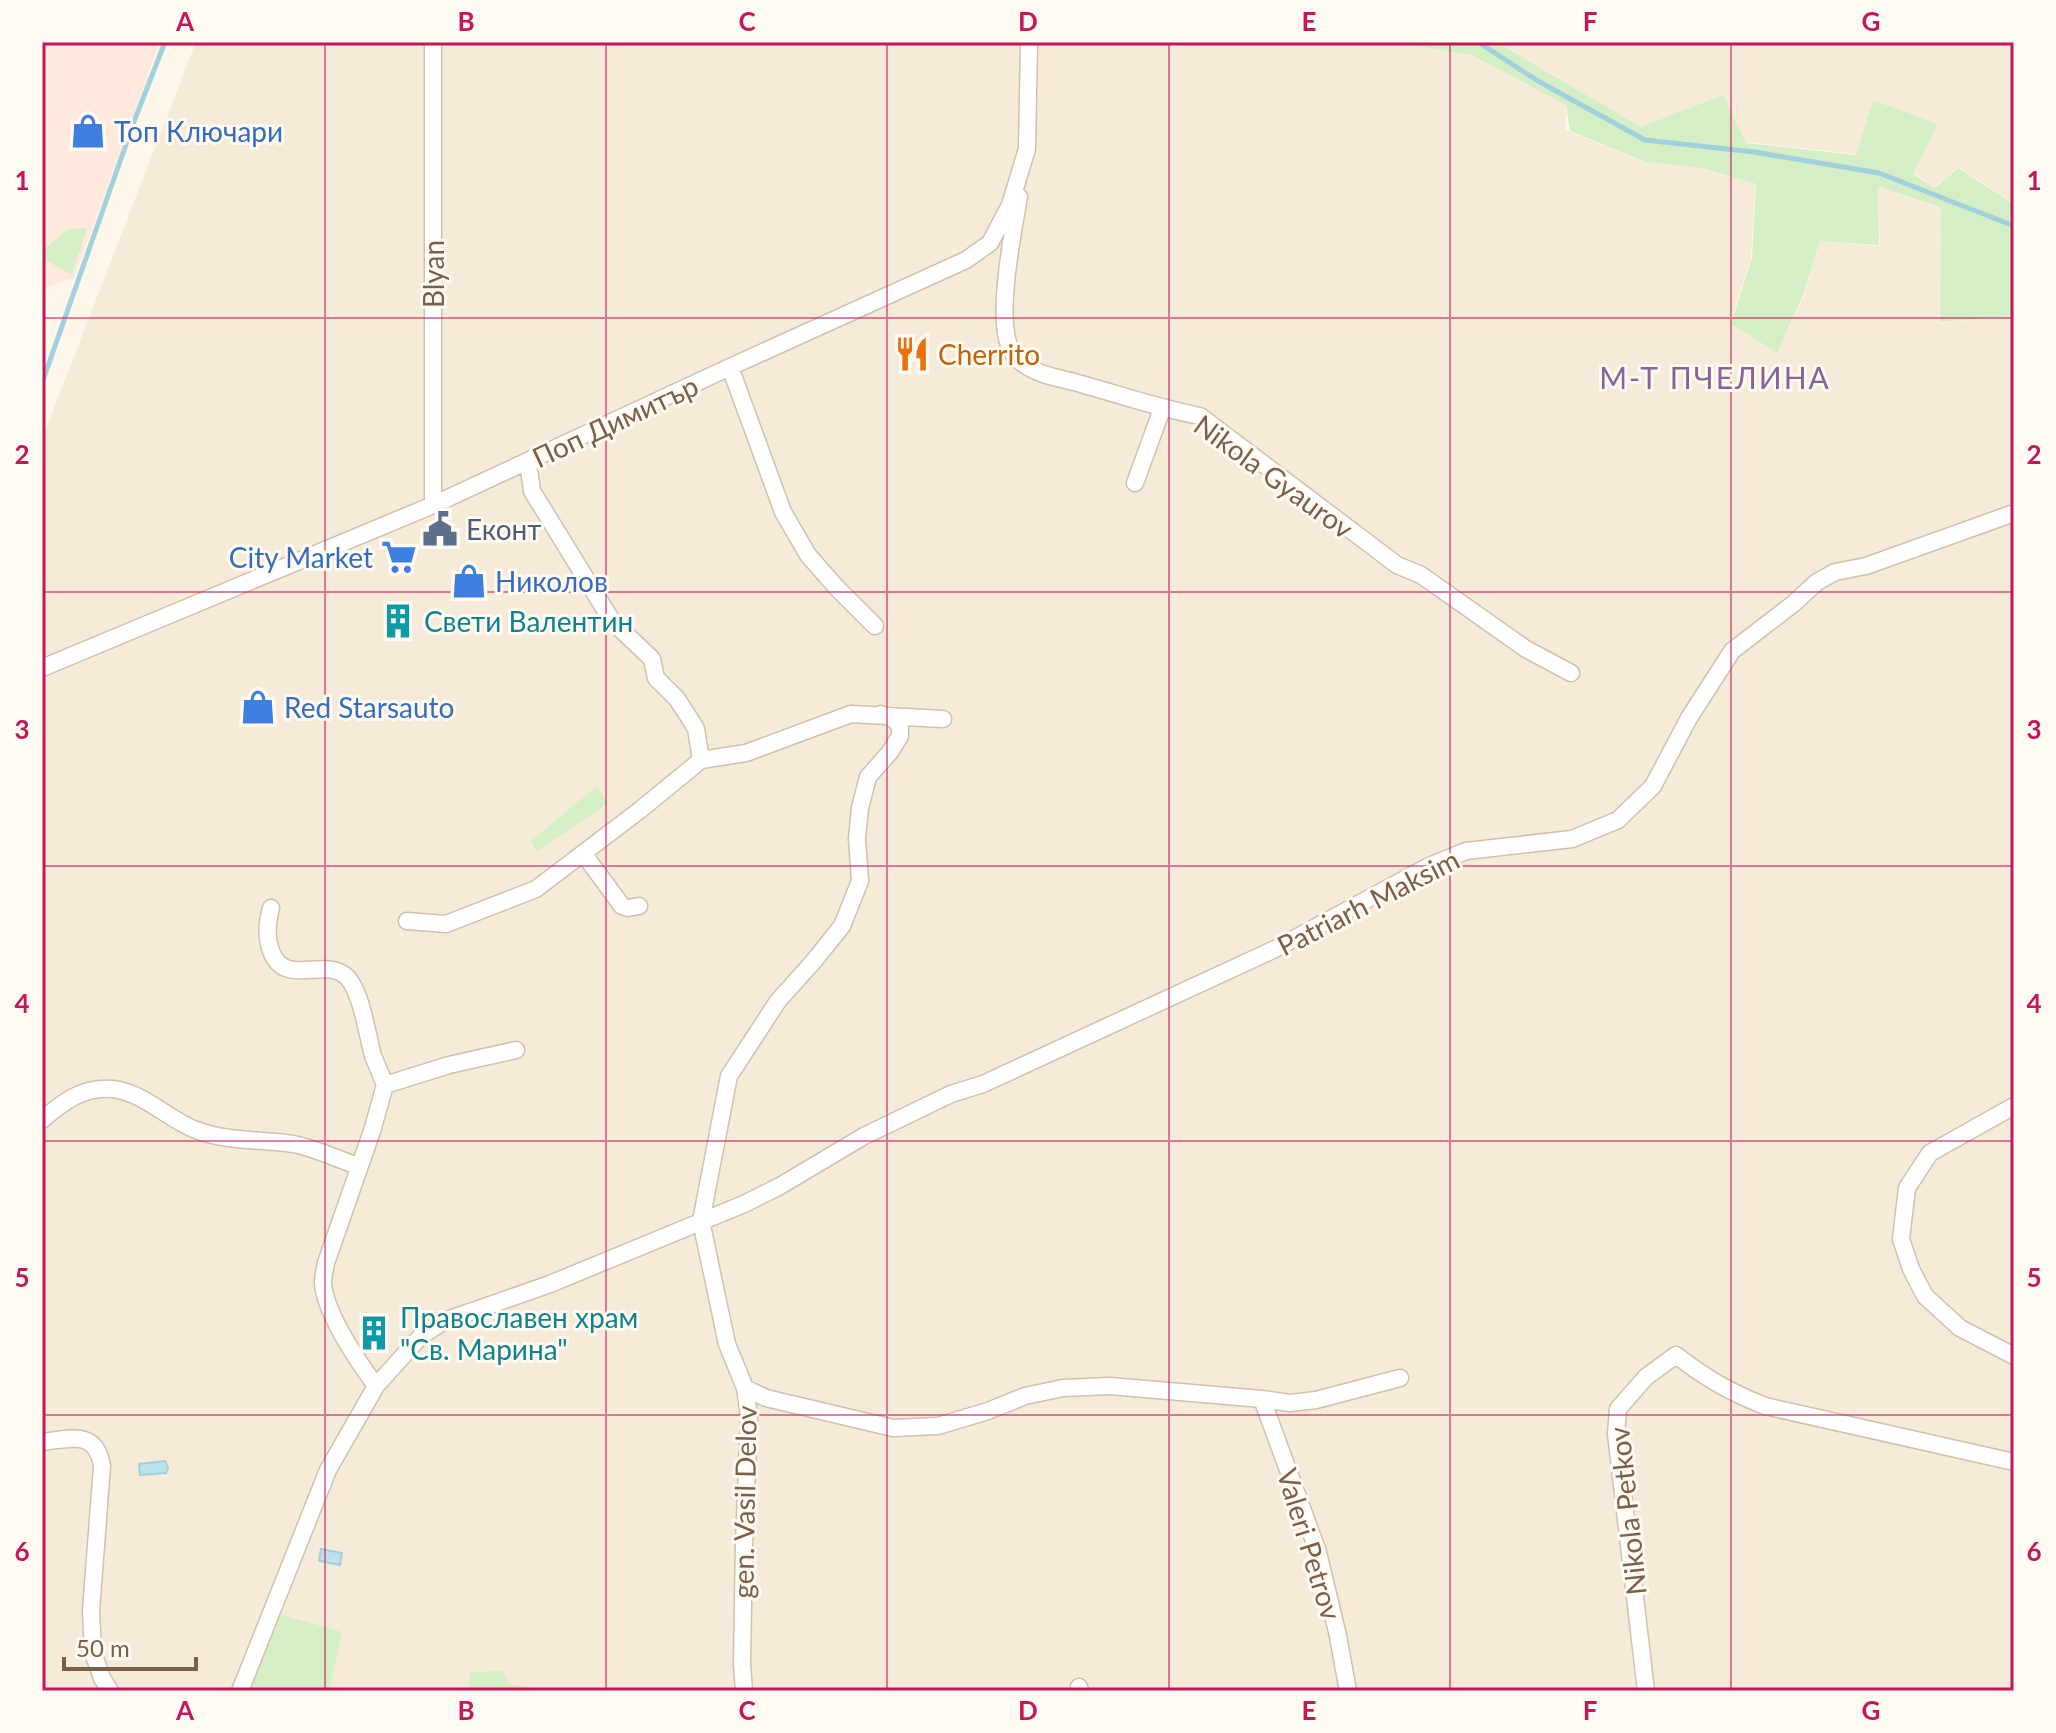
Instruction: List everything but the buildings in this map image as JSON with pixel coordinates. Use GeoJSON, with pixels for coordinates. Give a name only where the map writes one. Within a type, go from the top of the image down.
{"type":"FeatureCollection","features":[{"type":"Feature","properties":{"kind":"street","name":"Blyan"},"geometry":{"type":"LineString","coordinates":[[433,42],[433,505]]}},
{"type":"Feature","properties":{"kind":"street","name":"Поп Димитър"},"geometry":{"type":"LineString","coordinates":[[42,668],[433,505],[966,260],[990,243],[1010,205],[1027,149],[1029,42]]}},
{"type":"Feature","properties":{"kind":"street","name":"Nikola Gyaurov"},"geometry":{"type":"LineString","coordinates":[[1027,149],[1007,268],[1006,332],[1011,351],[1025,366],[1044,375],[1162,409],[1200,416],[1397,565],[1421,575],[1526,649],[1571,673]]}},
{"type":"Feature","properties":{"kind":"street"},"geometry":{"type":"LineString","coordinates":[[730,367],[783,512],[808,555],[875,626]]}},
{"type":"Feature","properties":{"kind":"street"},"geometry":{"type":"LineString","coordinates":[[1135,483],[1162,409]]}},
{"type":"Feature","properties":{"kind":"street"},"geometry":{"type":"LineString","coordinates":[[528,462],[532,491],[612,621],[652,659],[656,678],[677,699],[692,722],[701,760]]}},
{"type":"Feature","properties":{"kind":"street"},"geometry":{"type":"LineString","coordinates":[[240,1691],[328,1470],[376,1386],[421,1336],[444,1321],[550,1284],[744,1204],[864,1136],[1275,949],[1429,866],[1466,851],[1572,839],[1618,820],[1653,786],[1689,718],[1732,651],[1784,612],[1817,582],[1835,572],[1866,566],[2014,513]]}},
{"type":"Feature","properties":{"kind":"street"},"geometry":{"type":"LineString","coordinates":[[407,921],[446,924],[536,889],[701,760],[746,753],[851,714],[943,719]]}},
{"type":"Feature","properties":{"kind":"street","name":"gen. Vasil Delov"},"geometry":{"type":"LineString","coordinates":[[744,1691],[744,1544],[749,1416],[745,1388],[727,1344],[701,1221],[729,1076],[778,1001],[842,926],[860,881],[857,838],[868,777],[900,736],[897,722],[881,714]]}},
{"type":"Feature","properties":{"kind":"street"},"geometry":{"type":"LineString","coordinates":[[583,853],[622,906],[639,906]]}},
{"type":"Feature","properties":{"kind":"street"},"geometry":{"type":"LineString","coordinates":[[271,908],[269,948],[275,960],[283,967],[339,972],[348,979],[385,1085],[326,1263],[323,1282],[333,1315],[376,1386]]}},
{"type":"Feature","properties":{"kind":"street"},"geometry":{"type":"LineString","coordinates":[[385,1085],[449,1065],[516,1050]]}},
{"type":"Feature","properties":{"kind":"street"},"geometry":{"type":"LineString","coordinates":[[42,1120],[79,1093],[114,1089],[133,1094],[192,1129],[221,1139],[295,1144],[358,1166]]}},
{"type":"Feature","properties":{"kind":"street"},"geometry":{"type":"LineString","coordinates":[[2014,1106],[1930,1153],[1907,1188],[1901,1239],[1911,1269],[1925,1296],[1960,1328],[2014,1356]]}},
{"type":"Feature","properties":{"kind":"street","name":"Nikola Petkov"},"geometry":{"type":"LineString","coordinates":[[1646,1691],[1616,1434],[1618,1409],[1646,1377],[1676,1355],[1702,1376],[1731,1393],[1765,1406],[2014,1462]]}},
{"type":"Feature","properties":{"kind":"street"},"geometry":{"type":"LineString","coordinates":[[745,1388],[766,1398],[893,1428],[938,1426],[1025,1396],[1063,1388],[1110,1386],[1290,1403],[1316,1400],[1400,1378]]}},
{"type":"Feature","properties":{"kind":"street","name":"Valeri Petrov"},"geometry":{"type":"LineString","coordinates":[[1262,1399],[1318,1552],[1348,1691]]}},
{"type":"Feature","properties":{"kind":"street"},"geometry":{"type":"LineString","coordinates":[[42,1442],[80,1438],[93,1443],[100,1454],[102,1466],[91,1611],[93,1653],[110,1691]]}},
{"type":"Feature","properties":{"kind":"shaded area"},"geometry":{"type":"Polygon","coordinates":[[[42,42],[160,42],[74,278],[42,289],[42,42]]]}},
{"type":"Feature","properties":{"kind":"shaded area"},"geometry":{"type":"Polygon","coordinates":[[[196,42],[1391,42],[1470,55],[1566,105],[1565,130],[1645,162],[1701,168],[1755,184],[1751,257],[1730,324],[1777,353],[1804,295],[1820,241],[1880,246],[1878,186],[1941,209],[1939,323],[2014,316],[2014,660],[2011,662],[2014,668],[2014,1691],[42,1691],[42,439],[196,42]]]}},
{"type":"Feature","properties":{"kind":"shaded area"},"geometry":{"type":"Polygon","coordinates":[[[1498,42],[2014,42],[2014,203],[1958,167],[1935,187],[1914,173],[1938,124],[1873,100],[1856,154],[1745,142],[1723,95],[1641,127],[1498,42]]]}},
{"type":"Feature","properties":{"kind":"green space"},"geometry":{"type":"Polygon","coordinates":[[[1394,42],[1497,42],[1641,127],[1723,95],[1746,143],[1856,155],[1873,100],[1938,124],[1913,174],[1935,188],[1958,168],[2014,204],[2014,316],[1940,322],[1941,208],[1878,186],[1879,245],[1820,241],[1803,295],[1777,353],[1731,324],[1752,257],[1756,184],[1702,168],[1646,162],[1570,131],[1566,105],[1471,55],[1394,42]]]}},
{"type":"Feature","properties":{"kind":"green space"},"geometry":{"type":"Polygon","coordinates":[[[87,228],[72,275],[42,258],[42,251],[68,229],[87,228]]]}},
{"type":"Feature","properties":{"kind":"green space"},"geometry":{"type":"Polygon","coordinates":[[[596,787],[609,803],[537,851],[531,841],[596,787]]]}},
{"type":"Feature","properties":{"kind":"green space"},"geometry":{"type":"Polygon","coordinates":[[[271,1612],[342,1632],[329,1691],[241,1691],[271,1612]]]}},
{"type":"Feature","properties":{"kind":"green space"},"geometry":{"type":"Polygon","coordinates":[[[502,1671],[510,1684],[544,1691],[469,1691],[470,1672],[502,1671]]]}},
{"type":"Feature","properties":{"kind":"water"},"geometry":{"type":"Polygon","coordinates":[[[165,1461],[168,1468],[166,1473],[140,1475],[139,1464],[165,1461]]]}},
{"type":"Feature","properties":{"kind":"water"},"geometry":{"type":"Polygon","coordinates":[[[321,1549],[342,1553],[340,1565],[319,1561],[321,1549]]]}},
{"type":"Feature","properties":{"kind":"waterway"},"geometry":{"type":"LineString","coordinates":[[42,383],[165,42]]}},
{"type":"Feature","properties":{"kind":"waterway"},"geometry":{"type":"LineString","coordinates":[[1478,42],[1538,81],[1645,140],[1754,152],[1879,173],[2014,226]]}},
{"type":"Feature","properties":{"kind":"place","name":"Топ Ключари"},"geometry":{"type":"Point","coordinates":[88,131]}},
{"type":"Feature","properties":{"kind":"place","name":"Cherrito"},"geometry":{"type":"Point","coordinates":[912,354]}},
{"type":"Feature","properties":{"kind":"place","name":"Еконт"},"geometry":{"type":"Point","coordinates":[440,529]}},
{"type":"Feature","properties":{"kind":"place","name":"City Market"},"geometry":{"type":"Point","coordinates":[399,557]}},
{"type":"Feature","properties":{"kind":"place","name":"Николов"},"geometry":{"type":"Point","coordinates":[469,581]}},
{"type":"Feature","properties":{"kind":"place","name":"Свети Валентин"},"geometry":{"type":"Point","coordinates":[398,621]}},
{"type":"Feature","properties":{"kind":"place","name":"Red Starsauto"},"geometry":{"type":"Point","coordinates":[258,707]}},
{"type":"Feature","properties":{"kind":"place","name":"Православен храм \"Св. Марина\""},"geometry":{"type":"Point","coordinates":[374,1333]}},
{"type":"Feature","properties":{"kind":"district","name":"М-Т ПЧЕЛИНА"},"geometry":{"type":"Point","coordinates":[1715,377]}}]}
